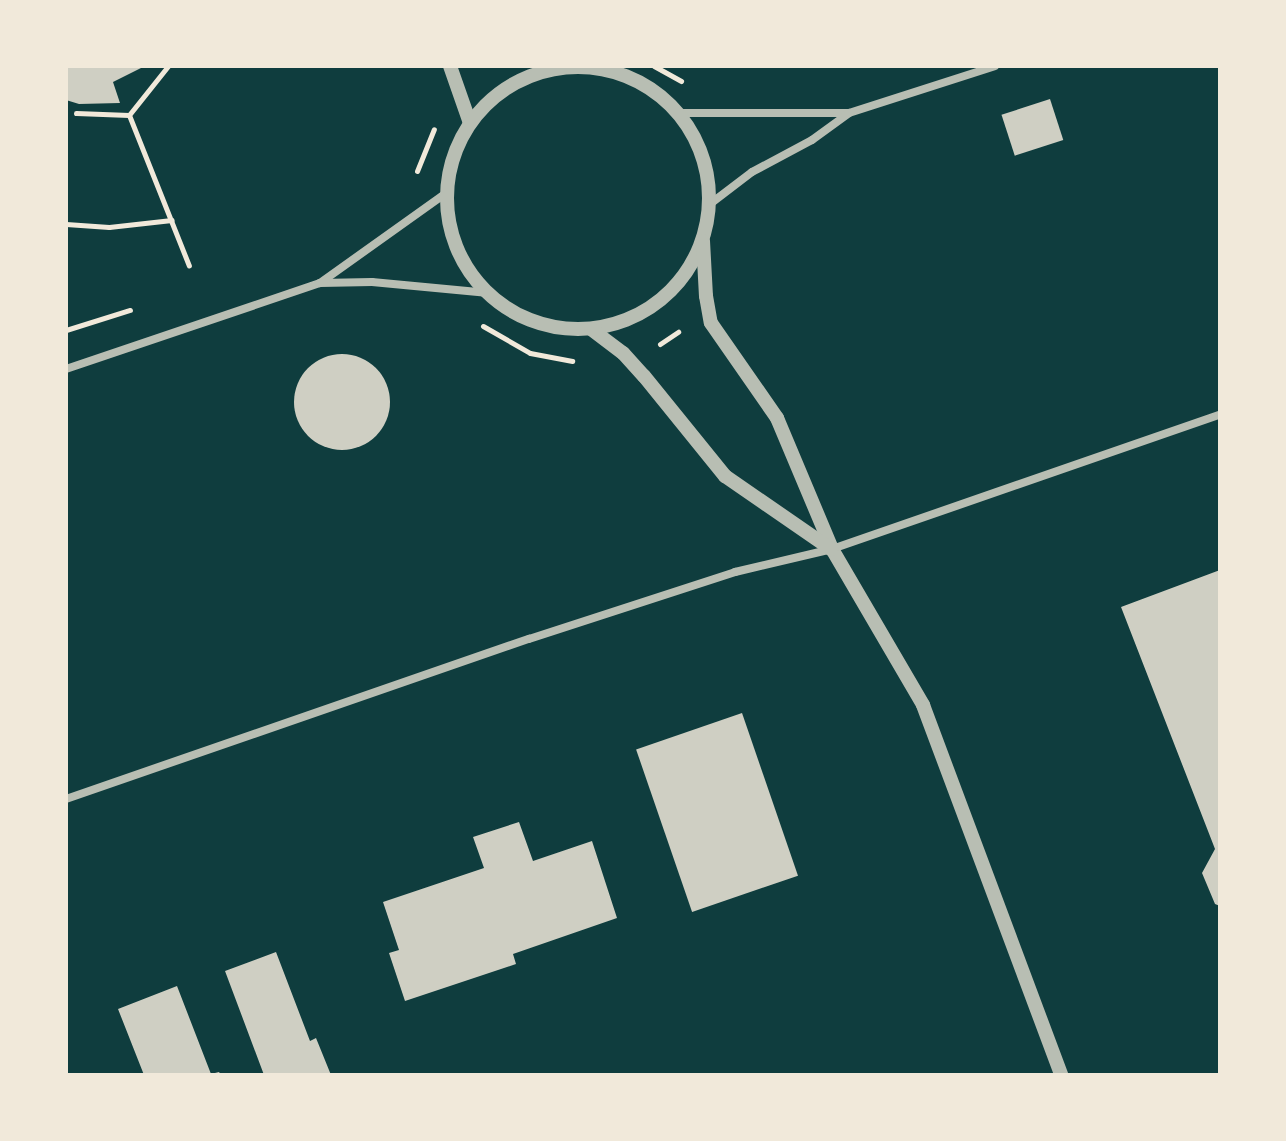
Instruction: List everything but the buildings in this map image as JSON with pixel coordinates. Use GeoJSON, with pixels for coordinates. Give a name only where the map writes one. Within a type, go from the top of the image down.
{"type":"FeatureCollection","features":[{"type":"Feature","properties":{"kind":"street"},"geometry":{"type":"LineString","coordinates":[[450,66],[470,123]]}},
{"type":"Feature","properties":{"kind":"street"},"geometry":{"type":"LineString","coordinates":[[677,113],[849,113],[995,66]]}},
{"type":"Feature","properties":{"kind":"street"},"geometry":{"type":"LineString","coordinates":[[703,241],[685,274],[659,301],[627,320],[591,329],[554,328],[518,315],[488,293],[464,265],[450,230],[446,193],[454,156],[470,123],[496,96],[529,76],[565,68],[600,68],[630,78],[656,93],[677,113],[696,140],[707,172],[710,204],[703,241],[711,323],[777,418],[832,549],[923,705],[1061,1075]]}},
{"type":"Feature","properties":{"kind":"street"},"geometry":{"type":"LineString","coordinates":[[710,204],[752,172],[812,140],[849,113]]}},
{"type":"Feature","properties":{"kind":"street"},"geometry":{"type":"LineString","coordinates":[[66,369],[320,283],[446,193]]}},
{"type":"Feature","properties":{"kind":"street"},"geometry":{"type":"LineString","coordinates":[[320,283],[372,282],[488,293]]}},
{"type":"Feature","properties":{"kind":"street"},"geometry":{"type":"LineString","coordinates":[[591,329],[623,353],[644,376],[725,476],[832,549]]}},
{"type":"Feature","properties":{"kind":"street"},"geometry":{"type":"LineString","coordinates":[[66,799],[529,639],[735,572],[832,549],[1220,415]]}},
{"type":"Feature","properties":{"kind":"path"},"geometry":{"type":"LineString","coordinates":[[129,115],[168,66]]}},
{"type":"Feature","properties":{"kind":"path"},"geometry":{"type":"LineString","coordinates":[[413,176],[422,164],[433,131],[458,90]]}},
{"type":"Feature","properties":{"kind":"path"},"geometry":{"type":"LineString","coordinates":[[76,113],[129,115]]}},
{"type":"Feature","properties":{"kind":"path"},"geometry":{"type":"LineString","coordinates":[[129,115],[189,266]]}},
{"type":"Feature","properties":{"kind":"path"},"geometry":{"type":"LineString","coordinates":[[66,224],[109,227],[172,220]]}}]}
